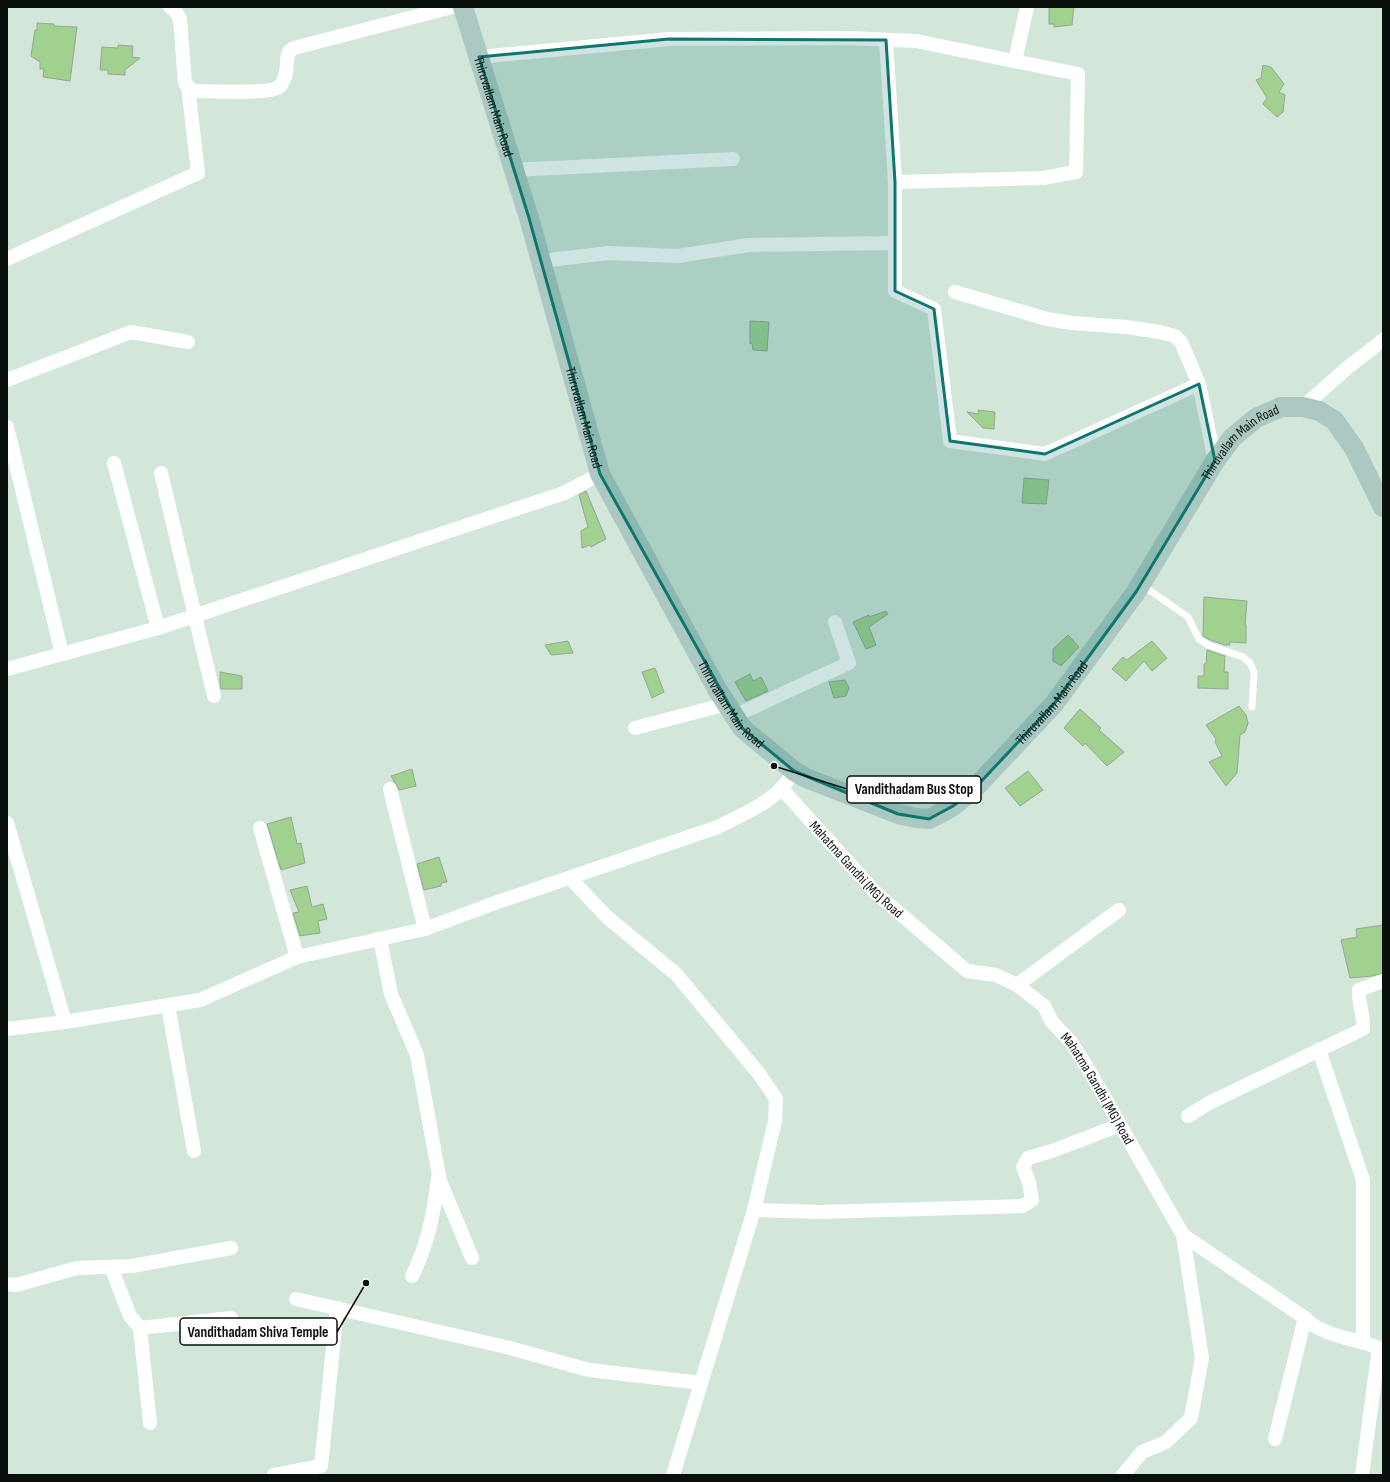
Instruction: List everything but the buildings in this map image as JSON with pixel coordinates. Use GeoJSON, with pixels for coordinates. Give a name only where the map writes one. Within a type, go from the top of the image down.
{"type":"FeatureCollection","features":[{"type":"Feature","properties":{"kind":"main road","name":"Thiruvallam Main Road"},"geometry":{"type":"LineString","coordinates":[[463,7],[541,261],[600,474],[717,689],[742,728],[794,771],[806,778],[898,814],[916,818],[929,819],[953,806],[974,789],[1054,704],[1140,584],[1215,461],[1232,438],[1256,418],[1281,407],[1303,407],[1320,411],[1334,420],[1354,448],[1383,507]]}},
{"type":"Feature","properties":{"kind":"street"},"geometry":{"type":"LineString","coordinates":[[170,7],[175,10],[180,19],[184,78],[190,90],[273,90],[281,85],[285,78],[287,72],[288,55],[294,48],[452,7]]}},
{"type":"Feature","properties":{"kind":"street"},"geometry":{"type":"LineString","coordinates":[[1015,61],[1027,7]]}},
{"type":"Feature","properties":{"kind":"street"},"geometry":{"type":"LineString","coordinates":[[479,57],[669,39],[848,38],[916,41],[1078,74],[1076,172],[1043,178],[894,182]]}},
{"type":"Feature","properties":{"kind":"street"},"geometry":{"type":"LineString","coordinates":[[886,40],[894,182],[895,291],[934,309],[950,441],[1045,454],[1199,384]]}},
{"type":"Feature","properties":{"kind":"street"},"geometry":{"type":"LineString","coordinates":[[7,259],[198,173],[188,86]]}},
{"type":"Feature","properties":{"kind":"street"},"geometry":{"type":"LineString","coordinates":[[514,170],[733,159]]}},
{"type":"Feature","properties":{"kind":"street"},"geometry":{"type":"LineString","coordinates":[[541,261],[608,253],[678,256],[749,245],[895,243]]}},
{"type":"Feature","properties":{"kind":"street"},"geometry":{"type":"LineString","coordinates":[[955,292],[1047,319],[1072,323],[1126,327],[1160,332],[1176,337],[1180,342],[1199,384],[1215,461]]}},
{"type":"Feature","properties":{"kind":"street"},"geometry":{"type":"LineString","coordinates":[[7,380],[131,332],[188,342]]}},
{"type":"Feature","properties":{"kind":"street"},"geometry":{"type":"LineString","coordinates":[[1303,407],[1347,368],[1383,340]]}},
{"type":"Feature","properties":{"kind":"street"},"geometry":{"type":"LineString","coordinates":[[7,427],[62,654]]}},
{"type":"Feature","properties":{"kind":"street"},"geometry":{"type":"LineString","coordinates":[[114,463],[158,628]]}},
{"type":"Feature","properties":{"kind":"street"},"geometry":{"type":"LineString","coordinates":[[161,473],[214,696]]}},
{"type":"Feature","properties":{"kind":"street"},"geometry":{"type":"LineString","coordinates":[[7,669],[158,628],[196,616],[564,493],[600,474]]}},
{"type":"Feature","properties":{"kind":"street"},"geometry":{"type":"LineString","coordinates":[[635,728],[730,710],[848,663],[835,622]]}},
{"type":"Feature","properties":{"kind":"street"},"geometry":{"type":"LineString","coordinates":[[7,1029],[65,1022],[200,1000],[296,957],[425,929],[492,904],[718,827],[771,797],[781,788],[794,771]]}},
{"type":"Feature","properties":{"kind":"street","name":"Mahatma Gandhi (MG) Road"},"geometry":{"type":"LineString","coordinates":[[781,788],[876,893],[967,971],[996,975],[1017,985],[1044,1006],[1052,1022],[1071,1042],[1090,1072],[1183,1235],[1202,1358],[1191,1418],[1166,1442],[1142,1452],[1123,1475]]}},
{"type":"Feature","properties":{"kind":"street"},"geometry":{"type":"LineString","coordinates":[[390,789],[425,929]]}},
{"type":"Feature","properties":{"kind":"street"},"geometry":{"type":"LineString","coordinates":[[260,828],[296,957]]}},
{"type":"Feature","properties":{"kind":"street"},"geometry":{"type":"LineString","coordinates":[[8,829],[65,1022]]}},
{"type":"Feature","properties":{"kind":"street"},"geometry":{"type":"LineString","coordinates":[[570,878],[607,917],[676,974],[760,1075],[776,1099],[775,1121],[754,1210],[673,1475]]}},
{"type":"Feature","properties":{"kind":"street"},"geometry":{"type":"LineString","coordinates":[[1017,985],[1119,910]]}},
{"type":"Feature","properties":{"kind":"street"},"geometry":{"type":"LineString","coordinates":[[380,939],[391,994],[417,1055],[440,1181],[472,1258]]}},
{"type":"Feature","properties":{"kind":"street"},"geometry":{"type":"LineString","coordinates":[[1188,1116],[1209,1103],[1363,1029],[1364,1019],[1358,999],[1359,990],[1383,981]]}},
{"type":"Feature","properties":{"kind":"street"},"geometry":{"type":"LineString","coordinates":[[168,1006],[194,1151]]}},
{"type":"Feature","properties":{"kind":"street"},"geometry":{"type":"LineString","coordinates":[[1319,1050],[1363,1180],[1363,1343]]}},
{"type":"Feature","properties":{"kind":"street"},"geometry":{"type":"LineString","coordinates":[[754,1210],[820,1212],[1023,1206],[1032,1200],[1029,1182],[1023,1167],[1028,1158],[1052,1152],[1120,1125]]}},
{"type":"Feature","properties":{"kind":"street"},"geometry":{"type":"LineString","coordinates":[[412,1276],[423,1255],[434,1211],[439,1174]]}},
{"type":"Feature","properties":{"kind":"street"},"geometry":{"type":"LineString","coordinates":[[1183,1235],[1305,1318],[1309,1323],[1342,1338],[1381,1348],[1377,1409],[1362,1475]]}},
{"type":"Feature","properties":{"kind":"street"},"geometry":{"type":"LineString","coordinates":[[7,1284],[16,1285],[77,1268],[132,1266],[231,1248]]}},
{"type":"Feature","properties":{"kind":"street"},"geometry":{"type":"LineString","coordinates":[[110,1267],[130,1316],[140,1328],[150,1423]]}},
{"type":"Feature","properties":{"kind":"street"},"geometry":{"type":"LineString","coordinates":[[296,1299],[506,1347],[589,1370],[701,1383]]}},
{"type":"Feature","properties":{"kind":"street"},"geometry":{"type":"LineString","coordinates":[[274,1475],[323,1471],[337,1308]]}},
{"type":"Feature","properties":{"kind":"street"},"geometry":{"type":"LineString","coordinates":[[140,1328],[231,1318]]}},
{"type":"Feature","properties":{"kind":"street"},"geometry":{"type":"LineString","coordinates":[[1275,1439],[1305,1318]]}},
{"type":"Feature","properties":{"kind":"lane"},"geometry":{"type":"LineString","coordinates":[[1140,584],[1188,616],[1199,639],[1208,645],[1243,657],[1250,663],[1254,672],[1252,707]]}},
{"type":"Feature","properties":{"kind":"highlighted area"},"geometry":{"type":"Polygon","coordinates":[[[669,39],[886,40],[895,182],[895,291],[934,309],[950,441],[1045,454],[1199,384],[1215,461],[1136,592],[1054,704],[974,789],[953,806],[929,819],[898,814],[794,771],[742,728],[600,474],[529,218],[479,57],[669,39]]]}},
{"type":"Feature","properties":{"kind":"place","name":"Vandithadam Bus Stop"},"geometry":{"type":"Point","coordinates":[774,766]}},
{"type":"Feature","properties":{"kind":"place","name":"Vandithadam Shiva Temple"},"geometry":{"type":"Point","coordinates":[366,1283]}}]}
